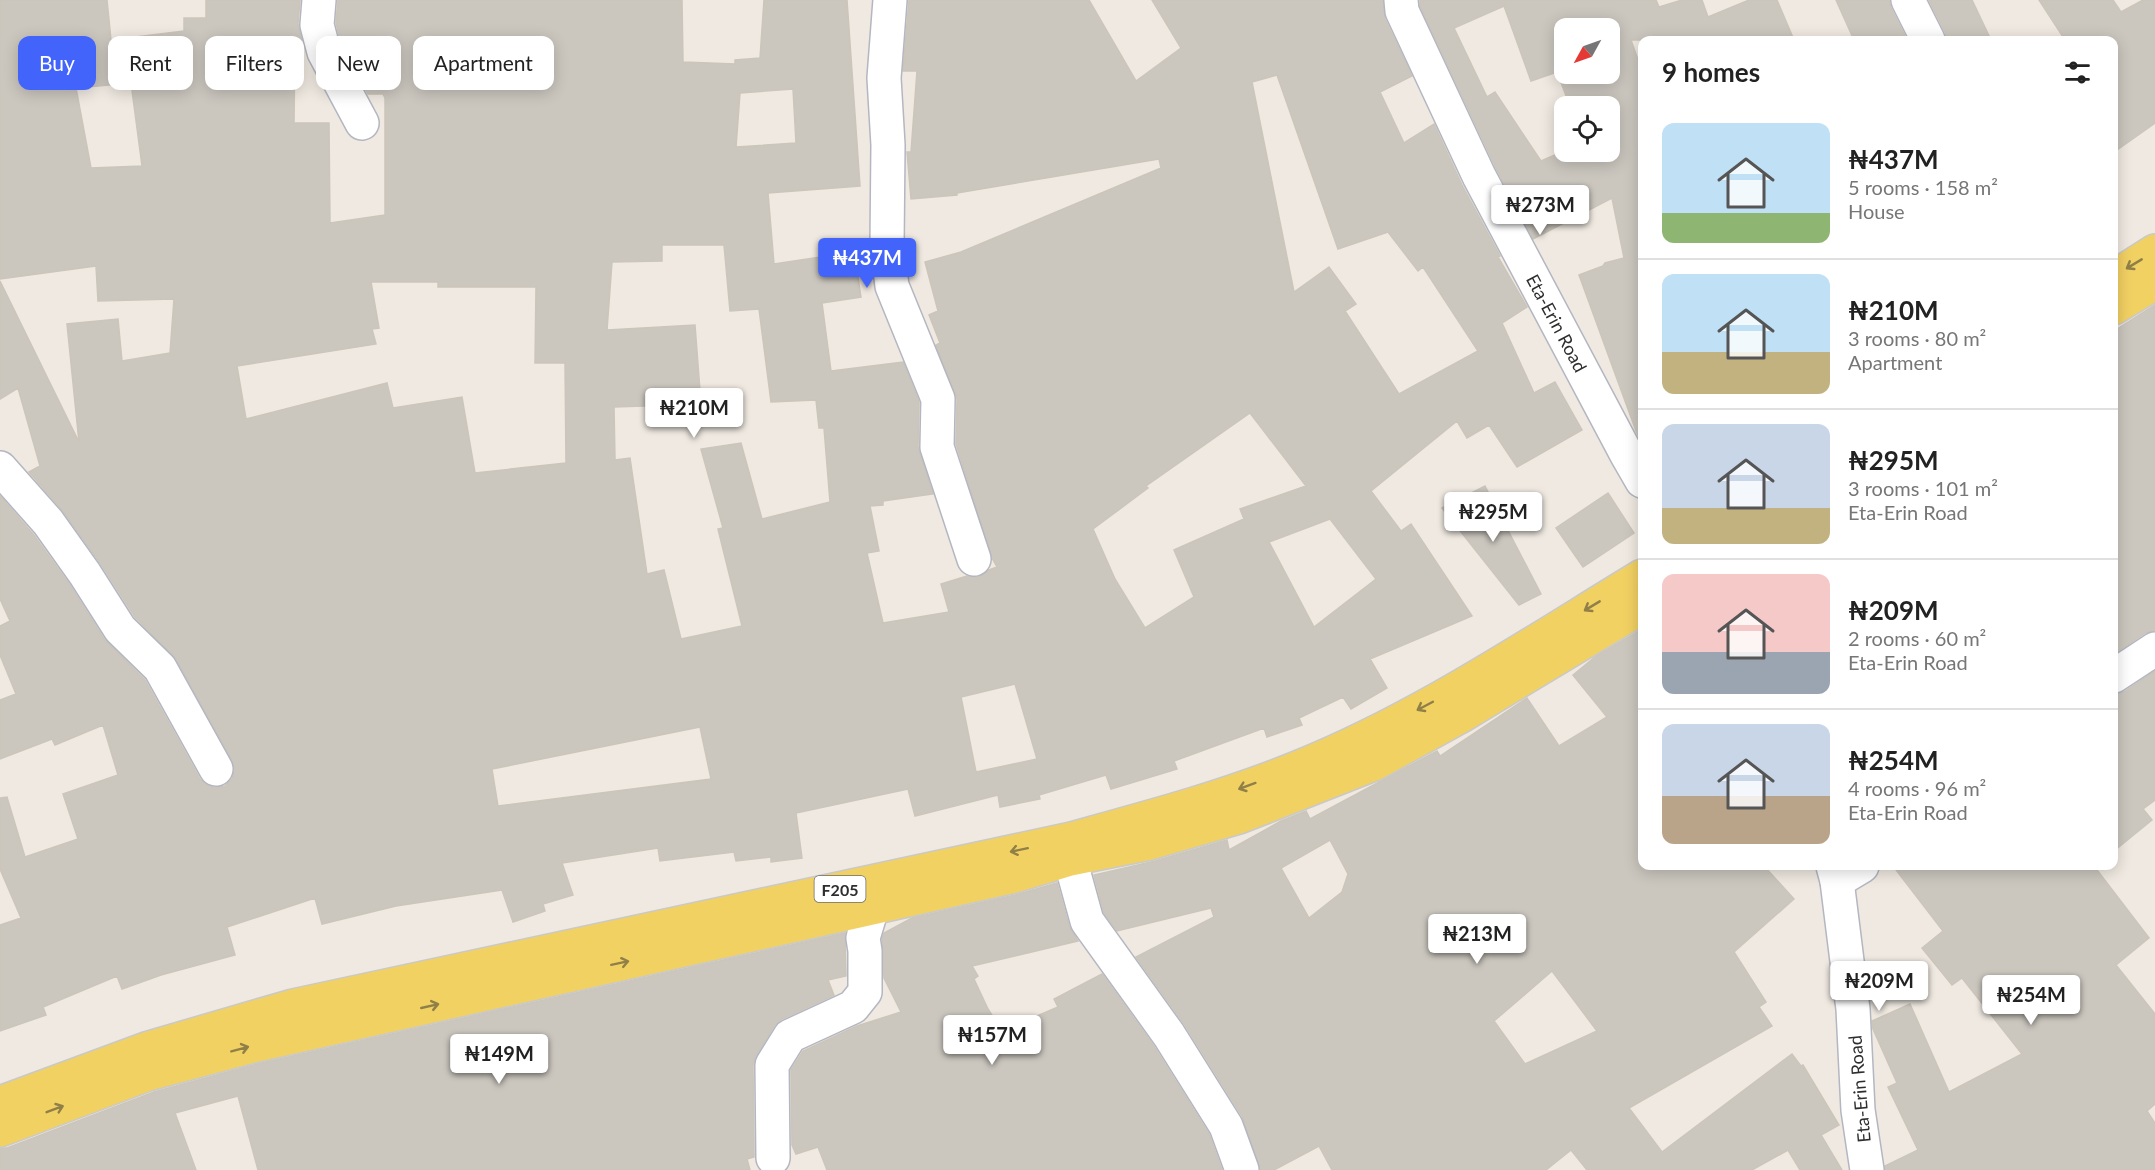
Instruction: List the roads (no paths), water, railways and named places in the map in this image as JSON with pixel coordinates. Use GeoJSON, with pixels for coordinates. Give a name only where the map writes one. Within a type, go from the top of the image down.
{"type":"FeatureCollection","features":[{"type":"Feature","properties":{"kind":"main road"},"geometry":{"type":"LineString","coordinates":[[2118,274],[2155,251]]}},
{"type":"Feature","properties":{"kind":"main road"},"geometry":{"type":"LineString","coordinates":[[2118,306],[2155,283]]}},
{"type":"Feature","properties":{"kind":"main road","name":"F205"},"geometry":{"type":"LineString","coordinates":[[0,1103],[149,1048],[293,1006],[1071,839],[1187,807],[1297,768],[1381,729],[1441,697],[1638,578]]}},
{"type":"Feature","properties":{"kind":"main road","name":"F205"},"geometry":{"type":"LineString","coordinates":[[0,1130],[148,1074],[253,1046],[1011,877],[1070,859],[1150,843],[1239,817],[1374,764],[1461,716],[1638,610]]}},
{"type":"Feature","properties":{"kind":"street"},"geometry":{"type":"LineString","coordinates":[[319,0],[317,25],[324,52],[362,123]]}},
{"type":"Feature","properties":{"kind":"street"},"geometry":{"type":"LineString","coordinates":[[890,0],[884,78],[888,145],[887,245],[892,286],[938,399],[937,447],[974,560]]}},
{"type":"Feature","properties":{"kind":"street","name":"Eta-Erin Road"},"geometry":{"type":"LineString","coordinates":[[1401,0],[1402,11],[1479,176],[1638,474]]}},
{"type":"Feature","properties":{"kind":"street"},"geometry":{"type":"LineString","coordinates":[[1908,0],[1926,36]]}},
{"type":"Feature","properties":{"kind":"street"},"geometry":{"type":"LineString","coordinates":[[0,468],[48,522],[86,574],[120,629],[160,668],[216,769]]}},
{"type":"Feature","properties":{"kind":"street"},"geometry":{"type":"LineString","coordinates":[[2118,673],[2155,649]]}},
{"type":"Feature","properties":{"kind":"street"},"geometry":{"type":"LineString","coordinates":[[1070,859],[1087,921],[1169,1035],[1227,1126],[1242,1170]]}},
{"type":"Feature","properties":{"kind":"street","name":"Eta-Erin Road"},"geometry":{"type":"LineString","coordinates":[[1844,871],[1858,1110],[1867,1170]]}},
{"type":"Feature","properties":{"kind":"street"},"geometry":{"type":"LineString","coordinates":[[773,1158],[772,1065],[790,1036],[853,1007],[865,992],[866,951],[863,938],[872,908]]}}]}
